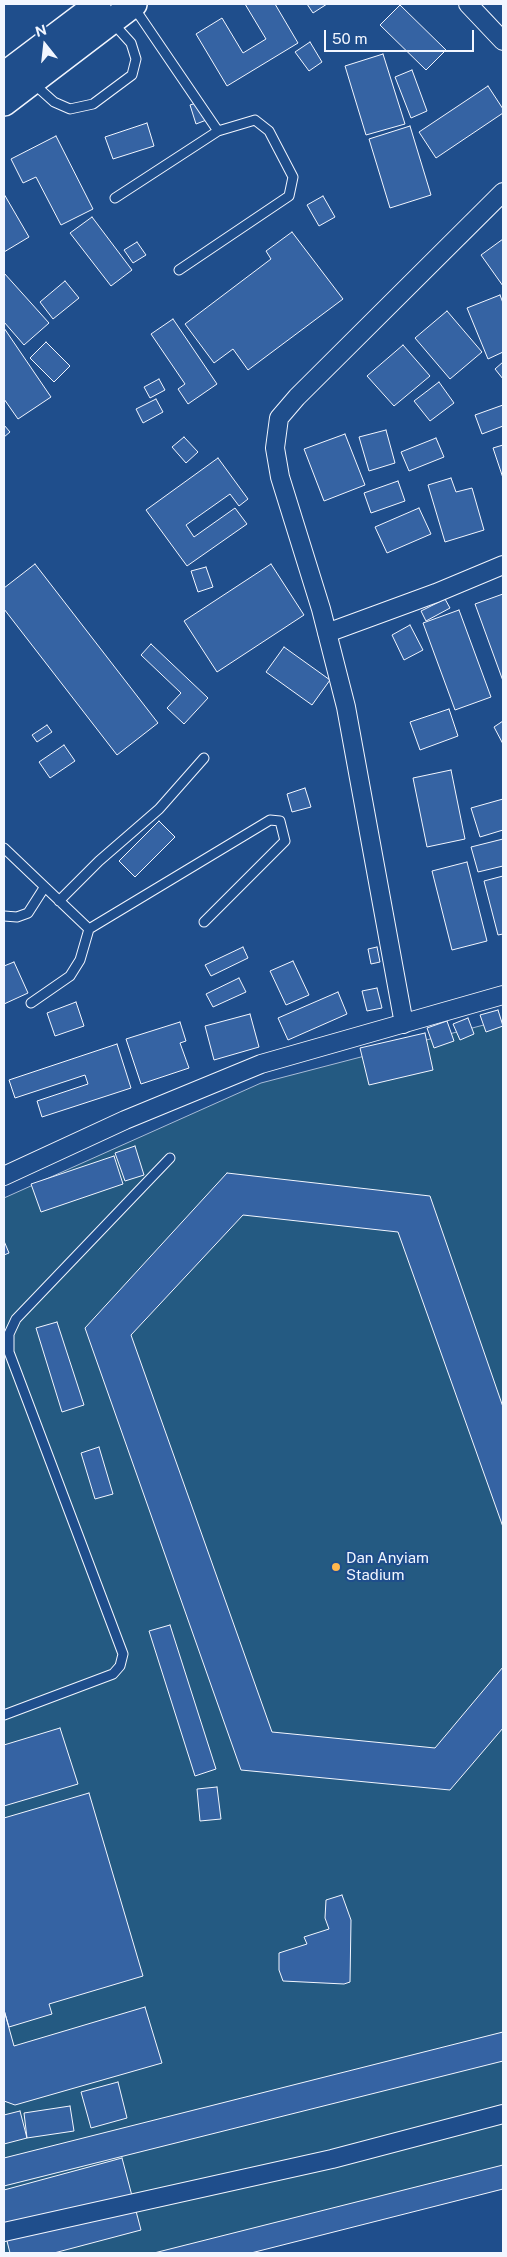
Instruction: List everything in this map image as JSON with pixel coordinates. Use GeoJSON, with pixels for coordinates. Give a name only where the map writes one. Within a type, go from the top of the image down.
{"type":"FeatureCollection","features":[{"type":"Feature","properties":{"kind":"main road"},"geometry":{"type":"LineString","coordinates":[[4,75],[104,12],[133,4]]}},
{"type":"Feature","properties":{"kind":"main road"},"geometry":{"type":"LineString","coordinates":[[4,103],[32,82],[104,12]]}},
{"type":"Feature","properties":{"kind":"street"},"geometry":{"type":"LineString","coordinates":[[468,4],[503,41]]}},
{"type":"Feature","properties":{"kind":"street"},"geometry":{"type":"LineString","coordinates":[[404,1024],[346,707],[327,633],[280,478],[275,448],[279,418],[503,192]]}},
{"type":"Feature","properties":{"kind":"street"},"geometry":{"type":"LineString","coordinates":[[327,633],[436,593],[503,565]]}},
{"type":"Feature","properties":{"kind":"street"},"geometry":{"type":"LineString","coordinates":[[4,1176],[125,1120],[261,1064],[503,995]]}},
{"type":"Feature","properties":{"kind":"street"},"geometry":{"type":"LineString","coordinates":[[4,2232],[332,2159],[503,2114]]}},
{"type":"Feature","properties":{"kind":"lane"},"geometry":{"type":"LineString","coordinates":[[133,4],[218,131]]}},
{"type":"Feature","properties":{"kind":"lane"},"geometry":{"type":"LineString","coordinates":[[32,82],[54,102],[70,109],[93,104],[132,75],[136,58],[131,42],[104,12]]}},
{"type":"Feature","properties":{"kind":"lane"},"geometry":{"type":"LineString","coordinates":[[115,198],[218,131],[255,120],[269,131],[293,177],[288,196],[179,270]]}},
{"type":"Feature","properties":{"kind":"lane"},"geometry":{"type":"LineString","coordinates":[[60,901],[99,860],[159,809],[204,758]]}},
{"type":"Feature","properties":{"kind":"lane"},"geometry":{"type":"LineString","coordinates":[[31,1003],[70,976],[80,960],[88,929],[270,820],[280,821],[285,841],[204,922]]}},
{"type":"Feature","properties":{"kind":"lane"},"geometry":{"type":"LineString","coordinates":[[4,848],[88,929]]}},
{"type":"Feature","properties":{"kind":"lane"},"geometry":{"type":"LineString","coordinates":[[4,916],[16,917],[28,912],[44,888]]}},
{"type":"Feature","properties":{"kind":"lane"},"geometry":{"type":"LineString","coordinates":[[4,1715],[113,1674],[120,1666],[122,1654],[9,1352],[9,1334],[16,1319],[170,1158]]}},
{"type":"Feature","properties":{"kind":"shaded area"},"geometry":{"type":"Polygon","coordinates":[[[503,1020],[503,2167],[190,2253],[4,2253],[4,1198],[261,1083],[503,1020]]]}},
{"type":"Feature","properties":{"kind":"building"},"geometry":{"type":"Polygon","coordinates":[[[245,4],[275,4],[298,43],[227,86],[196,34],[222,18],[243,53],[266,39],[245,4]]]}},
{"type":"Feature","properties":{"kind":"building"},"geometry":{"type":"Polygon","coordinates":[[[307,4],[327,4],[313,13],[307,4]]]}},
{"type":"Feature","properties":{"kind":"building"},"geometry":{"type":"Polygon","coordinates":[[[400,5],[446,50],[426,70],[380,25],[400,5]]]}},
{"type":"Feature","properties":{"kind":"building"},"geometry":{"type":"Polygon","coordinates":[[[310,42],[322,62],[309,71],[295,52],[310,42]]]}},
{"type":"Feature","properties":{"kind":"building"},"geometry":{"type":"Polygon","coordinates":[[[383,54],[405,124],[366,135],[345,66],[383,54]]]}},
{"type":"Feature","properties":{"kind":"building"},"geometry":{"type":"Polygon","coordinates":[[[412,70],[427,111],[411,118],[395,77],[412,70]]]}},
{"type":"Feature","properties":{"kind":"building"},"geometry":{"type":"Polygon","coordinates":[[[488,86],[503,109],[503,113],[436,158],[419,132],[488,86]]]}},
{"type":"Feature","properties":{"kind":"building"},"geometry":{"type":"Polygon","coordinates":[[[203,101],[209,119],[196,124],[190,105],[203,101]]]}},
{"type":"Feature","properties":{"kind":"building"},"geometry":{"type":"Polygon","coordinates":[[[147,123],[154,146],[113,159],[105,137],[147,123]]]}},
{"type":"Feature","properties":{"kind":"building"},"geometry":{"type":"Polygon","coordinates":[[[410,126],[431,195],[390,208],[369,139],[410,126]]]}},
{"type":"Feature","properties":{"kind":"building"},"geometry":{"type":"Polygon","coordinates":[[[56,136],[93,209],[61,225],[36,177],[23,183],[11,159],[56,136]]]}},
{"type":"Feature","properties":{"kind":"building"},"geometry":{"type":"Polygon","coordinates":[[[4,194],[29,237],[4,252],[4,194]]]}},
{"type":"Feature","properties":{"kind":"building"},"geometry":{"type":"Polygon","coordinates":[[[323,196],[335,217],[319,226],[307,205],[323,196]]]}},
{"type":"Feature","properties":{"kind":"building"},"geometry":{"type":"Polygon","coordinates":[[[92,217],[132,270],[111,286],[70,233],[92,217]]]}},
{"type":"Feature","properties":{"kind":"building"},"geometry":{"type":"Polygon","coordinates":[[[292,232],[343,299],[248,370],[233,349],[214,363],[185,324],[271,259],[266,251],[292,232]]]}},
{"type":"Feature","properties":{"kind":"building"},"geometry":{"type":"Polygon","coordinates":[[[503,239],[503,286],[481,255],[503,239]]]}},
{"type":"Feature","properties":{"kind":"building"},"geometry":{"type":"Polygon","coordinates":[[[137,242],[146,255],[133,263],[124,250],[137,242]]]}},
{"type":"Feature","properties":{"kind":"building"},"geometry":{"type":"Polygon","coordinates":[[[4,273],[49,323],[24,345],[4,322],[4,273]]]}},
{"type":"Feature","properties":{"kind":"building"},"geometry":{"type":"Polygon","coordinates":[[[65,281],[79,298],[53,319],[40,302],[65,281]]]}},
{"type":"Feature","properties":{"kind":"building"},"geometry":{"type":"Polygon","coordinates":[[[500,295],[503,303],[503,352],[488,359],[467,308],[500,295]]]}},
{"type":"Feature","properties":{"kind":"building"},"geometry":{"type":"Polygon","coordinates":[[[447,311],[482,352],[450,379],[415,338],[447,311]]]}},
{"type":"Feature","properties":{"kind":"building"},"geometry":{"type":"Polygon","coordinates":[[[173,319],[217,384],[188,404],[178,389],[185,384],[151,334],[173,319]]]}},
{"type":"Feature","properties":{"kind":"building"},"geometry":{"type":"Polygon","coordinates":[[[4,328],[51,397],[18,419],[4,399],[4,328]]]}},
{"type":"Feature","properties":{"kind":"building"},"geometry":{"type":"Polygon","coordinates":[[[46,342],[70,366],[54,382],[30,358],[46,342]]]}},
{"type":"Feature","properties":{"kind":"building"},"geometry":{"type":"Polygon","coordinates":[[[403,345],[430,376],[394,406],[367,376],[403,345]]]}},
{"type":"Feature","properties":{"kind":"building"},"geometry":{"type":"Polygon","coordinates":[[[503,362],[503,379],[495,369],[503,362]]]}},
{"type":"Feature","properties":{"kind":"building"},"geometry":{"type":"Polygon","coordinates":[[[159,379],[165,390],[150,398],[144,387],[159,379]]]}},
{"type":"Feature","properties":{"kind":"building"},"geometry":{"type":"Polygon","coordinates":[[[439,382],[454,403],[430,421],[414,401],[439,382]]]}},
{"type":"Feature","properties":{"kind":"building"},"geometry":{"type":"Polygon","coordinates":[[[156,399],[163,412],[143,423],[136,409],[156,399]]]}},
{"type":"Feature","properties":{"kind":"building"},"geometry":{"type":"Polygon","coordinates":[[[503,405],[503,426],[482,434],[475,415],[503,405]]]}},
{"type":"Feature","properties":{"kind":"building"},"geometry":{"type":"Polygon","coordinates":[[[4,425],[10,432],[4,437],[4,425]]]}},
{"type":"Feature","properties":{"kind":"building"},"geometry":{"type":"Polygon","coordinates":[[[386,430],[395,463],[369,471],[359,437],[386,430]]]}},
{"type":"Feature","properties":{"kind":"building"},"geometry":{"type":"Polygon","coordinates":[[[345,434],[365,485],[324,501],[304,449],[345,434]]]}},
{"type":"Feature","properties":{"kind":"building"},"geometry":{"type":"Polygon","coordinates":[[[184,437],[198,452],[186,463],[172,447],[184,437]]]}},
{"type":"Feature","properties":{"kind":"building"},"geometry":{"type":"Polygon","coordinates":[[[436,438],[444,457],[409,471],[401,452],[436,438]]]}},
{"type":"Feature","properties":{"kind":"building"},"geometry":{"type":"Polygon","coordinates":[[[503,445],[503,478],[493,448],[503,445]]]}},
{"type":"Feature","properties":{"kind":"building"},"geometry":{"type":"Polygon","coordinates":[[[218,458],[248,499],[239,506],[230,494],[186,525],[194,537],[235,508],[247,524],[187,566],[146,510],[218,458]]]}},
{"type":"Feature","properties":{"kind":"building"},"geometry":{"type":"Polygon","coordinates":[[[451,478],[456,492],[472,488],[484,530],[445,542],[428,485],[451,478]]]}},
{"type":"Feature","properties":{"kind":"building"},"geometry":{"type":"Polygon","coordinates":[[[398,481],[405,501],[371,513],[364,493],[398,481]]]}},
{"type":"Feature","properties":{"kind":"building"},"geometry":{"type":"Polygon","coordinates":[[[419,508],[431,534],[387,553],[375,527],[419,508]]]}},
{"type":"Feature","properties":{"kind":"building"},"geometry":{"type":"Polygon","coordinates":[[[35,564],[158,723],[117,755],[4,609],[4,588],[35,564]]]}},
{"type":"Feature","properties":{"kind":"building"},"geometry":{"type":"Polygon","coordinates":[[[271,564],[304,615],[217,672],[184,621],[271,564]]]}},
{"type":"Feature","properties":{"kind":"building"},"geometry":{"type":"Polygon","coordinates":[[[206,567],[213,587],[198,592],[191,571],[206,567]]]}},
{"type":"Feature","properties":{"kind":"building"},"geometry":{"type":"Polygon","coordinates":[[[503,594],[503,681],[475,604],[503,594]]]}},
{"type":"Feature","properties":{"kind":"building"},"geometry":{"type":"Polygon","coordinates":[[[445,599],[450,608],[426,621],[421,611],[445,599]]]}},
{"type":"Feature","properties":{"kind":"building"},"geometry":{"type":"Polygon","coordinates":[[[459,610],[491,697],[455,710],[423,623],[459,610]]]}},
{"type":"Feature","properties":{"kind":"building"},"geometry":{"type":"Polygon","coordinates":[[[410,625],[423,650],[404,660],[392,635],[410,625]]]}},
{"type":"Feature","properties":{"kind":"building"},"geometry":{"type":"Polygon","coordinates":[[[151,644],[208,698],[184,724],[167,708],[181,693],[141,655],[151,644]]]}},
{"type":"Feature","properties":{"kind":"building"},"geometry":{"type":"Polygon","coordinates":[[[284,647],[330,680],[312,705],[266,672],[284,647]]]}},
{"type":"Feature","properties":{"kind":"building"},"geometry":{"type":"Polygon","coordinates":[[[449,709],[458,736],[420,750],[410,722],[449,709]]]}},
{"type":"Feature","properties":{"kind":"building"},"geometry":{"type":"Polygon","coordinates":[[[503,721],[503,744],[494,727],[503,721]]]}},
{"type":"Feature","properties":{"kind":"building"},"geometry":{"type":"Polygon","coordinates":[[[47,725],[52,732],[37,742],[32,735],[47,725]]]}},
{"type":"Feature","properties":{"kind":"building"},"geometry":{"type":"Polygon","coordinates":[[[64,745],[75,761],[50,778],[39,762],[64,745]]]}},
{"type":"Feature","properties":{"kind":"building"},"geometry":{"type":"Polygon","coordinates":[[[451,770],[465,839],[427,847],[413,778],[451,770]]]}},
{"type":"Feature","properties":{"kind":"building"},"geometry":{"type":"Polygon","coordinates":[[[305,788],[311,807],[292,812],[287,794],[305,788]]]}},
{"type":"Feature","properties":{"kind":"building"},"geometry":{"type":"Polygon","coordinates":[[[503,799],[503,830],[480,837],[471,808],[503,799]]]}},
{"type":"Feature","properties":{"kind":"building"},"geometry":{"type":"Polygon","coordinates":[[[159,821],[175,837],[135,877],[119,861],[159,821]]]}},
{"type":"Feature","properties":{"kind":"building"},"geometry":{"type":"Polygon","coordinates":[[[503,839],[503,866],[478,872],[471,847],[503,839]]]}},
{"type":"Feature","properties":{"kind":"building"},"geometry":{"type":"Polygon","coordinates":[[[467,862],[487,941],[452,950],[432,871],[467,862]]]}},
{"type":"Feature","properties":{"kind":"building"},"geometry":{"type":"Polygon","coordinates":[[[503,876],[503,934],[498,935],[484,881],[503,876]]]}},
{"type":"Feature","properties":{"kind":"building"},"geometry":{"type":"Polygon","coordinates":[[[243,947],[248,958],[211,976],[205,965],[243,947]]]}},
{"type":"Feature","properties":{"kind":"building"},"geometry":{"type":"Polygon","coordinates":[[[377,947],[380,962],[371,964],[368,949],[377,947]]]}},
{"type":"Feature","properties":{"kind":"building"},"geometry":{"type":"Polygon","coordinates":[[[293,961],[309,995],[286,1005],[270,971],[293,961]]]}},
{"type":"Feature","properties":{"kind":"building"},"geometry":{"type":"Polygon","coordinates":[[[14,962],[28,993],[4,1004],[4,966],[14,962]]]}},
{"type":"Feature","properties":{"kind":"building"},"geometry":{"type":"Polygon","coordinates":[[[239,978],[246,992],[213,1007],[206,994],[239,978]]]}},
{"type":"Feature","properties":{"kind":"building"},"geometry":{"type":"Polygon","coordinates":[[[377,988],[382,1008],[367,1011],[362,991],[377,988]]]}},
{"type":"Feature","properties":{"kind":"building"},"geometry":{"type":"Polygon","coordinates":[[[338,992],[347,1014],[288,1040],[278,1018],[338,992]]]}},
{"type":"Feature","properties":{"kind":"building"},"geometry":{"type":"Polygon","coordinates":[[[76,1002],[84,1026],[55,1036],[47,1013],[76,1002]]]}},
{"type":"Feature","properties":{"kind":"building"},"geometry":{"type":"Polygon","coordinates":[[[498,1010],[503,1026],[486,1032],[480,1015],[498,1010]]]}},
{"type":"Feature","properties":{"kind":"building"},"geometry":{"type":"Polygon","coordinates":[[[250,1014],[259,1047],[214,1060],[205,1026],[250,1014]]]}},
{"type":"Feature","properties":{"kind":"building"},"geometry":{"type":"Polygon","coordinates":[[[468,1018],[474,1034],[460,1040],[453,1024],[468,1018]]]}},
{"type":"Feature","properties":{"kind":"building"},"geometry":{"type":"Polygon","coordinates":[[[447,1021],[454,1041],[434,1048],[427,1028],[447,1021]]]}},
{"type":"Feature","properties":{"kind":"building"},"geometry":{"type":"Polygon","coordinates":[[[180,1022],[186,1041],[180,1043],[189,1068],[141,1084],[126,1039],[180,1022]]]}},
{"type":"Feature","properties":{"kind":"building"},"geometry":{"type":"Polygon","coordinates":[[[425,1033],[433,1070],[369,1085],[360,1048],[425,1033]]]}},
{"type":"Feature","properties":{"kind":"building"},"geometry":{"type":"Polygon","coordinates":[[[117,1044],[131,1088],[42,1117],[37,1101],[88,1084],[85,1075],[15,1098],[9,1080],[117,1044]]]}},
{"type":"Feature","properties":{"kind":"building"},"geometry":{"type":"Polygon","coordinates":[[[135,1146],[144,1175],[125,1181],[115,1153],[135,1146]]]}},
{"type":"Feature","properties":{"kind":"building"},"geometry":{"type":"Polygon","coordinates":[[[114,1156],[123,1184],[41,1212],[31,1184],[114,1156]]]}},
{"type":"Feature","properties":{"kind":"building"},"geometry":{"type":"Polygon","coordinates":[[[227,1173],[430,1196],[503,1407],[503,1527],[398,1232],[243,1215],[131,1335],[272,1732],[435,1748],[503,1667],[503,1728],[450,1790],[241,1770],[85,1328],[227,1173]]]}},
{"type":"Feature","properties":{"kind":"building"},"geometry":{"type":"Polygon","coordinates":[[[4,1241],[9,1253],[4,1255],[4,1241]]]}},
{"type":"Feature","properties":{"kind":"building"},"geometry":{"type":"Polygon","coordinates":[[[57,1322],[84,1405],[62,1412],[36,1328],[57,1322]]]}},
{"type":"Feature","properties":{"kind":"building"},"geometry":{"type":"Polygon","coordinates":[[[99,1447],[113,1494],[95,1499],[81,1453],[99,1447]]]}},
{"type":"Feature","properties":{"kind":"building"},"geometry":{"type":"Polygon","coordinates":[[[170,1625],[216,1769],[195,1776],[149,1631],[170,1625]]]}},
{"type":"Feature","properties":{"kind":"building"},"geometry":{"type":"Polygon","coordinates":[[[60,1728],[78,1784],[4,1806],[4,1745],[60,1728]]]}},
{"type":"Feature","properties":{"kind":"building"},"geometry":{"type":"Polygon","coordinates":[[[217,1787],[221,1819],[200,1821],[197,1789],[217,1787]]]}},
{"type":"Feature","properties":{"kind":"building"},"geometry":{"type":"Polygon","coordinates":[[[89,1793],[143,1976],[49,2004],[52,2014],[9,2027],[4,2010],[4,1818],[89,1793]]]}},
{"type":"Feature","properties":{"kind":"building"},"geometry":{"type":"Polygon","coordinates":[[[342,1895],[351,1920],[350,1982],[344,1984],[283,1981],[279,1970],[279,1953],[307,1944],[304,1937],[329,1929],[325,1918],[326,1900],[342,1895]]]}},
{"type":"Feature","properties":{"kind":"building"},"geometry":{"type":"Polygon","coordinates":[[[145,2007],[162,2063],[15,2105],[4,2101],[4,2010],[14,2046],[145,2007]]]}},
{"type":"Feature","properties":{"kind":"building"},"geometry":{"type":"Polygon","coordinates":[[[503,2032],[503,2061],[4,2186],[4,2158],[503,2032]]]}},
{"type":"Feature","properties":{"kind":"building"},"geometry":{"type":"Polygon","coordinates":[[[118,2082],[127,2118],[91,2128],[81,2092],[118,2082]]]}},
{"type":"Feature","properties":{"kind":"building"},"geometry":{"type":"Polygon","coordinates":[[[70,2106],[74,2131],[27,2138],[24,2113],[70,2106]]]}},
{"type":"Feature","properties":{"kind":"building"},"geometry":{"type":"Polygon","coordinates":[[[20,2111],[27,2138],[4,2144],[4,2115],[20,2111]]]}},
{"type":"Feature","properties":{"kind":"building"},"geometry":{"type":"Polygon","coordinates":[[[122,2158],[141,2230],[54,2253],[10,2253],[4,2229],[4,2190],[122,2158]]]}},
{"type":"Feature","properties":{"kind":"building"},"geometry":{"type":"Polygon","coordinates":[[[503,2165],[503,2189],[251,2253],[154,2253],[503,2165]]]}},
{"type":"Feature","properties":{"kind":"place","name":"Dan Anyiam Stadium"},"geometry":{"type":"Point","coordinates":[336,1567]}}]}
